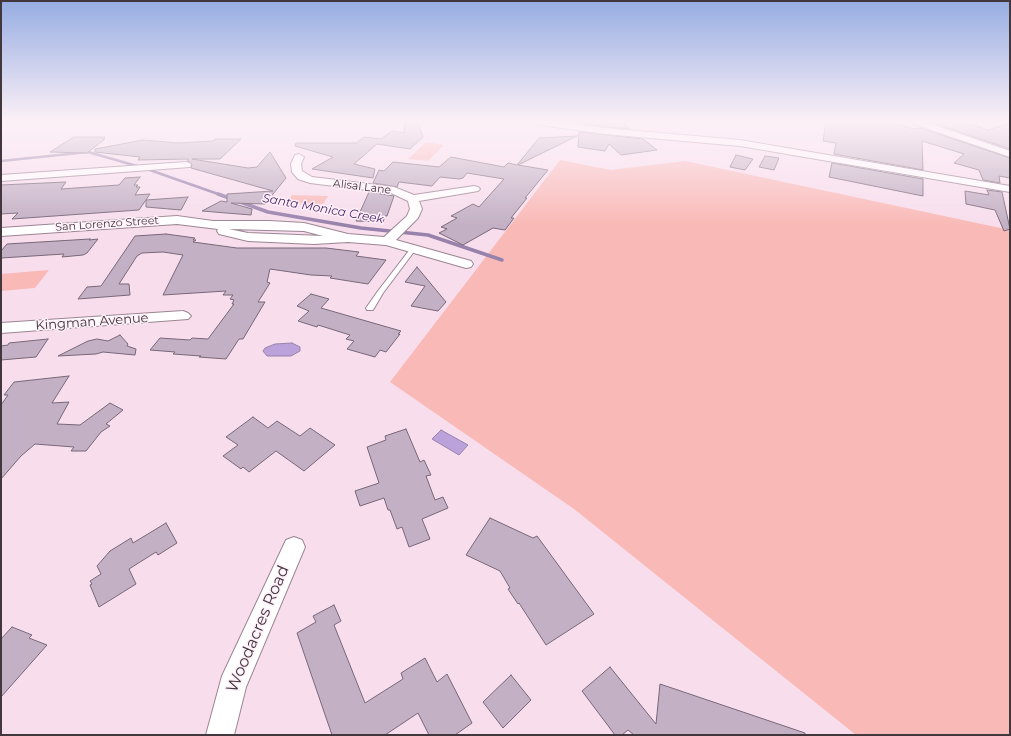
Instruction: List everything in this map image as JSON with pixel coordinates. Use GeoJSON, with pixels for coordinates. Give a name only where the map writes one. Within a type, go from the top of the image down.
{"type":"FeatureCollection","features":[{"type":"Feature","properties":{"kind":"street","name":"Alisal Lane"},"geometry":{"type":"LineString","coordinates":[[299,156],[296,164],[298,172],[302,177],[310,180],[394,190],[413,199]]}},
{"type":"Feature","properties":{"kind":"street"},"geometry":{"type":"LineString","coordinates":[[818,156],[1010,189]]}},
{"type":"Feature","properties":{"kind":"street"},"geometry":{"type":"LineString","coordinates":[[1,178],[186,165]]}},
{"type":"Feature","properties":{"kind":"street"},"geometry":{"type":"LineString","coordinates":[[387,242],[412,218],[416,209],[413,199],[474,189]]}},
{"type":"Feature","properties":{"kind":"street","name":"San Lorenzo Street"},"geometry":{"type":"LineString","coordinates":[[1,232],[151,220],[177,220],[213,225],[220,230],[248,237],[314,240],[348,238],[387,242],[466,264]]}},
{"type":"Feature","properties":{"kind":"street","name":"Kingman Avenue"},"geometry":{"type":"LineString","coordinates":[[1,328],[183,316]]}},
{"type":"Feature","properties":{"kind":"street","name":"Woodacres Road"},"geometry":{"type":"LineString","coordinates":[[220,735],[232,686],[294,547]]}},
{"type":"Feature","properties":{"kind":"lane"},"geometry":{"type":"LineString","coordinates":[[370,308],[380,292],[413,249]]}},
{"type":"Feature","properties":{"kind":"shaded area"},"geometry":{"type":"Polygon","coordinates":[[[411,156],[433,156],[428,161],[408,159],[411,156]]]}},
{"type":"Feature","properties":{"kind":"shaded area"},"geometry":{"type":"Polygon","coordinates":[[[560,160],[611,170],[685,161],[1010,230],[1010,735],[856,735],[574,509],[390,382],[560,160]]]}},
{"type":"Feature","properties":{"kind":"shaded area"},"geometry":{"type":"Polygon","coordinates":[[[292,195],[328,196],[323,204],[286,203],[292,195]]]}},
{"type":"Feature","properties":{"kind":"shaded area"},"geometry":{"type":"Polygon","coordinates":[[[49,270],[35,288],[1,291],[1,274],[49,270]]]}},
{"type":"Feature","properties":{"kind":"shaded area"},"geometry":{"type":"Polygon","coordinates":[[[292,343],[300,347],[300,351],[291,356],[267,356],[263,351],[265,348],[275,344],[292,343]]]}},
{"type":"Feature","properties":{"kind":"shaded area"},"geometry":{"type":"Polygon","coordinates":[[[441,430],[468,445],[459,455],[432,439],[441,430]]]}},
{"type":"Feature","properties":{"kind":"building"},"geometry":{"type":"Polygon","coordinates":[[[134,156],[223,156],[220,159],[192,159],[248,168],[257,167],[266,156],[273,156],[286,178],[265,204],[231,203],[252,209],[251,215],[202,211],[221,201],[227,202],[227,194],[273,191],[191,168],[192,164],[188,161],[188,159],[138,160],[140,157],[134,156]]]}},
{"type":"Feature","properties":{"kind":"building"},"geometry":{"type":"Polygon","coordinates":[[[331,156],[363,156],[354,164],[375,169],[373,178],[312,169],[333,157],[331,156]]]}},
{"type":"Feature","properties":{"kind":"building"},"geometry":{"type":"Polygon","coordinates":[[[524,156],[536,156],[518,165],[548,170],[525,198],[527,198],[511,218],[514,218],[505,230],[493,228],[463,245],[439,233],[447,229],[441,227],[457,218],[451,216],[473,204],[479,207],[504,179],[467,173],[463,178],[459,179],[440,177],[432,186],[399,182],[397,187],[373,183],[379,170],[384,171],[393,162],[439,167],[451,157],[504,167],[508,163],[517,165],[524,156]]]}},
{"type":"Feature","properties":{"kind":"building"},"geometry":{"type":"Polygon","coordinates":[[[735,156],[753,159],[745,170],[730,167],[735,156]]]}},
{"type":"Feature","properties":{"kind":"building"},"geometry":{"type":"Polygon","coordinates":[[[765,156],[779,158],[774,170],[759,167],[765,156]]]}},
{"type":"Feature","properties":{"kind":"building"},"geometry":{"type":"Polygon","coordinates":[[[847,156],[923,156],[923,170],[847,156]]]}},
{"type":"Feature","properties":{"kind":"building"},"geometry":{"type":"Polygon","coordinates":[[[961,156],[1005,156],[1010,158],[1010,178],[999,176],[1000,183],[983,180],[979,170],[954,163],[961,156]]]}},
{"type":"Feature","properties":{"kind":"building"},"geometry":{"type":"Polygon","coordinates":[[[832,163],[923,179],[923,196],[829,177],[832,163]]]}},
{"type":"Feature","properties":{"kind":"building"},"geometry":{"type":"Polygon","coordinates":[[[140,177],[134,185],[138,185],[136,187],[140,187],[135,195],[150,194],[139,210],[12,219],[18,213],[1,214],[1,185],[66,182],[61,189],[119,185],[125,178],[140,177]]]}},
{"type":"Feature","properties":{"kind":"building"},"geometry":{"type":"Polygon","coordinates":[[[987,190],[1002,192],[1010,229],[1004,231],[995,210],[966,204],[965,191],[989,195],[987,190]]]}},
{"type":"Feature","properties":{"kind":"building"},"geometry":{"type":"Polygon","coordinates":[[[369,192],[394,196],[387,216],[385,216],[383,222],[356,221],[369,192]]]}},
{"type":"Feature","properties":{"kind":"building"},"geometry":{"type":"Polygon","coordinates":[[[188,197],[181,210],[146,207],[146,200],[188,197]]]}},
{"type":"Feature","properties":{"kind":"building"},"geometry":{"type":"Polygon","coordinates":[[[166,234],[195,238],[193,240],[196,240],[193,242],[237,248],[326,248],[359,252],[356,256],[386,260],[368,284],[330,278],[332,276],[311,275],[270,269],[267,282],[270,283],[258,302],[265,302],[243,339],[239,339],[226,359],[173,354],[175,352],[150,350],[160,338],[190,340],[192,338],[208,339],[234,304],[232,304],[234,300],[230,299],[233,295],[223,295],[226,291],[163,295],[183,255],[163,252],[142,253],[137,256],[119,284],[129,284],[130,295],[78,299],[87,287],[101,286],[135,236],[166,234]]]}},
{"type":"Feature","properties":{"kind":"building"},"geometry":{"type":"Polygon","coordinates":[[[90,239],[89,240],[98,239],[87,253],[83,255],[62,257],[64,254],[1,258],[1,251],[7,244],[90,239]]]}},
{"type":"Feature","properties":{"kind":"building"},"geometry":{"type":"Polygon","coordinates":[[[417,267],[446,302],[438,311],[411,306],[425,286],[405,282],[417,267]]]}},
{"type":"Feature","properties":{"kind":"building"},"geometry":{"type":"Polygon","coordinates":[[[311,294],[329,299],[321,308],[401,331],[398,334],[400,334],[386,352],[380,350],[375,357],[347,349],[354,341],[346,339],[350,335],[318,325],[317,327],[298,321],[309,311],[297,306],[311,294]]]}},
{"type":"Feature","properties":{"kind":"building"},"geometry":{"type":"Polygon","coordinates":[[[120,335],[128,344],[127,346],[136,349],[135,355],[103,352],[96,354],[58,356],[88,341],[97,339],[108,341],[120,335]]]}},
{"type":"Feature","properties":{"kind":"building"},"geometry":{"type":"Polygon","coordinates":[[[48,339],[36,357],[1,360],[1,346],[8,345],[9,343],[48,339]]]}},
{"type":"Feature","properties":{"kind":"building"},"geometry":{"type":"Polygon","coordinates":[[[69,376],[52,403],[69,402],[57,424],[80,425],[110,403],[123,410],[106,424],[110,426],[101,432],[86,451],[71,451],[74,447],[35,444],[21,456],[1,479],[1,405],[8,395],[4,395],[14,382],[69,376]]]}},
{"type":"Feature","properties":{"kind":"building"},"geometry":{"type":"Polygon","coordinates":[[[253,417],[268,428],[277,421],[300,436],[310,428],[335,445],[304,471],[276,451],[249,472],[243,467],[241,469],[223,456],[238,445],[226,437],[253,417]]]}},
{"type":"Feature","properties":{"kind":"building"},"geometry":{"type":"Polygon","coordinates":[[[406,429],[420,462],[424,460],[431,475],[426,476],[435,500],[443,497],[448,508],[422,519],[430,539],[409,547],[402,527],[397,529],[384,498],[360,506],[355,491],[379,483],[367,447],[386,440],[385,436],[406,429]]]}},
{"type":"Feature","properties":{"kind":"building"},"geometry":{"type":"Polygon","coordinates":[[[490,518],[533,538],[537,536],[594,614],[546,645],[519,603],[518,604],[508,589],[510,588],[500,571],[466,555],[490,518]]]}},
{"type":"Feature","properties":{"kind":"building"},"geometry":{"type":"Polygon","coordinates":[[[166,523],[177,543],[158,555],[156,552],[129,569],[136,584],[99,607],[90,585],[92,584],[90,581],[101,574],[97,566],[110,551],[131,538],[133,543],[166,523]]]}},
{"type":"Feature","properties":{"kind":"building"},"geometry":{"type":"Polygon","coordinates":[[[334,605],[341,621],[334,625],[365,703],[403,679],[401,673],[425,658],[437,682],[447,674],[472,723],[455,735],[429,735],[418,713],[385,735],[332,735],[297,633],[316,622],[313,616],[334,605]]]}},
{"type":"Feature","properties":{"kind":"building"},"geometry":{"type":"Polygon","coordinates":[[[12,627],[32,635],[29,638],[47,645],[1,697],[1,639],[12,627]]]}},
{"type":"Feature","properties":{"kind":"building"},"geometry":{"type":"Polygon","coordinates":[[[610,667],[656,724],[660,684],[805,733],[805,735],[634,735],[628,730],[622,735],[615,735],[582,691],[610,667]]]}},
{"type":"Feature","properties":{"kind":"building"},"geometry":{"type":"Polygon","coordinates":[[[511,675],[531,700],[503,728],[483,702],[511,675]]]}},
{"type":"Feature","properties":{"kind":"waterway","name":"Santa Monica Creek"},"geometry":{"type":"LineString","coordinates":[[1,161],[46,156]]}},
{"type":"Feature","properties":{"kind":"waterway","name":"Santa Monica Creek"},"geometry":{"type":"LineString","coordinates":[[103,156],[144,168],[221,195]]}},
{"type":"Feature","properties":{"kind":"waterway","name":"Santa Monica Creek"},"geometry":{"type":"LineString","coordinates":[[218,194],[268,212],[361,228],[428,235],[502,260]]}}]}
